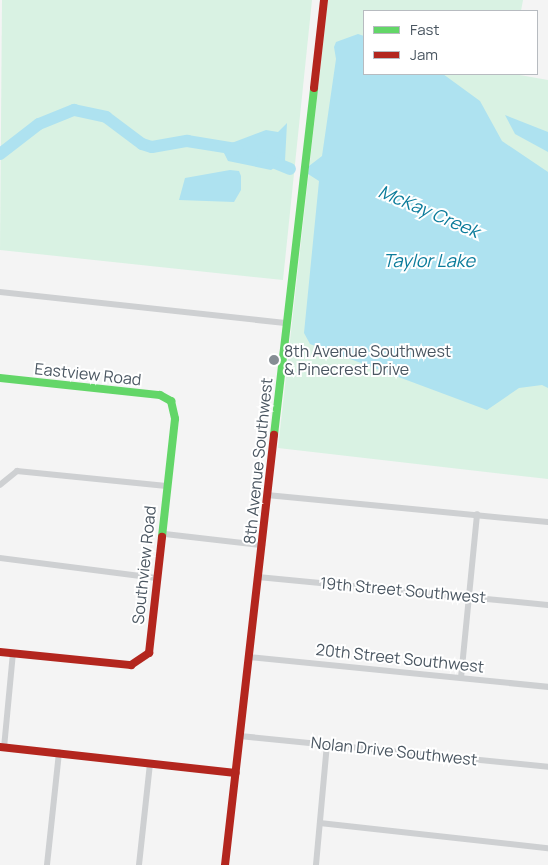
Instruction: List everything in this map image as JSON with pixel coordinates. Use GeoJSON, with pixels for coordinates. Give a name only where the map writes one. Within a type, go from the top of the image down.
{"type":"FeatureCollection","features":[{"type":"Feature","properties":{"kind":"street","name":"8th Avenue Southwest"},"geometry":{"type":"LineString","coordinates":[[226,865],[324,0]]}},
{"type":"Feature","properties":{"kind":"street"},"geometry":{"type":"LineString","coordinates":[[0,292],[287,323]]}},
{"type":"Feature","properties":{"kind":"street","name":"Eastview Road"},"geometry":{"type":"LineString","coordinates":[[0,378],[160,395],[171,401]]}},
{"type":"Feature","properties":{"kind":"street","name":"Southview Road"},"geometry":{"type":"LineString","coordinates":[[13,654],[131,665],[149,653],[156,578],[165,534],[166,486],[175,419],[171,401]]}},
{"type":"Feature","properties":{"kind":"street"},"geometry":{"type":"LineString","coordinates":[[0,485],[4,478],[16,471],[166,486]]}},
{"type":"Feature","properties":{"kind":"street"},"geometry":{"type":"LineString","coordinates":[[268,494],[548,522]]}},
{"type":"Feature","properties":{"kind":"street"},"geometry":{"type":"LineString","coordinates":[[461,678],[477,515]]}},
{"type":"Feature","properties":{"kind":"street"},"geometry":{"type":"LineString","coordinates":[[165,534],[262,545]]}},
{"type":"Feature","properties":{"kind":"street"},"geometry":{"type":"LineString","coordinates":[[0,558],[156,578]]}},
{"type":"Feature","properties":{"kind":"street","name":"19th Street Southwest"},"geometry":{"type":"LineString","coordinates":[[258,576],[548,604]]}},
{"type":"Feature","properties":{"kind":"street"},"geometry":{"type":"LineString","coordinates":[[0,652],[13,654],[2,748],[236,773]]}},
{"type":"Feature","properties":{"kind":"street","name":"20th Street Southwest"},"geometry":{"type":"LineString","coordinates":[[249,657],[548,687]]}},
{"type":"Feature","properties":{"kind":"street","name":"Nolan Drive Southwest"},"geometry":{"type":"LineString","coordinates":[[240,736],[548,767]]}},
{"type":"Feature","properties":{"kind":"street"},"geometry":{"type":"LineString","coordinates":[[316,865],[327,744]]}},
{"type":"Feature","properties":{"kind":"street"},"geometry":{"type":"LineString","coordinates":[[47,865],[60,753]]}},
{"type":"Feature","properties":{"kind":"street"},"geometry":{"type":"LineString","coordinates":[[140,865],[150,764]]}},
{"type":"Feature","properties":{"kind":"street"},"geometry":{"type":"LineString","coordinates":[[320,823],[548,848]]}},
{"type":"Feature","properties":{"kind":"green space"},"geometry":{"type":"Polygon","coordinates":[[[2,0],[312,0],[283,280],[0,250],[2,0]]]}},
{"type":"Feature","properties":{"kind":"green space","name":"Taylor Lake"},"geometry":{"type":"Polygon","coordinates":[[[328,0],[523,0],[521,10],[363,10],[363,75],[520,75],[548,80],[548,479],[278,448],[328,0]]]}},
{"type":"Feature","properties":{"kind":"water","name":"Taylor Lake"},"geometry":{"type":"Polygon","coordinates":[[[358,34],[363,36],[363,75],[444,75],[480,101],[502,141],[548,172],[548,388],[542,385],[519,388],[487,410],[310,344],[304,333],[319,181],[308,174],[309,166],[322,156],[336,59],[334,47],[336,42],[358,34]]]}},
{"type":"Feature","properties":{"kind":"water"},"geometry":{"type":"Polygon","coordinates":[[[505,115],[548,132],[548,152],[515,134],[505,115]]]}},
{"type":"Feature","properties":{"kind":"water"},"geometry":{"type":"Polygon","coordinates":[[[287,123],[285,161],[271,170],[228,161],[221,147],[266,130],[278,132],[287,123]]]}},
{"type":"Feature","properties":{"kind":"water"},"geometry":{"type":"Polygon","coordinates":[[[230,170],[239,171],[241,176],[241,190],[234,202],[179,200],[185,178],[230,170]]]}},
{"type":"Feature","properties":{"kind":"waterway","name":"McKay Creek"},"geometry":{"type":"LineString","coordinates":[[0,154],[39,124],[74,110],[106,117],[142,144],[152,147],[187,141],[237,149]]}},
{"type":"Feature","properties":{"kind":"waterway","name":"McKay Creek"},"geometry":{"type":"LineString","coordinates":[[263,158],[290,169]]}},
{"type":"Feature","properties":{"kind":"traffic: fast"},"geometry":{"type":"LineString","coordinates":[[274,435],[314,88]]}},
{"type":"Feature","properties":{"kind":"traffic: fast"},"geometry":{"type":"LineString","coordinates":[[0,378],[160,395],[171,401],[175,419],[162,537]]}},
{"type":"Feature","properties":{"kind":"traffic: jam"},"geometry":{"type":"LineString","coordinates":[[314,88],[324,0]]}},
{"type":"Feature","properties":{"kind":"traffic: jam"},"geometry":{"type":"LineString","coordinates":[[225,865],[274,435]]}},
{"type":"Feature","properties":{"kind":"traffic: jam"},"geometry":{"type":"LineString","coordinates":[[0,652],[131,665],[149,653],[162,537]]}},
{"type":"Feature","properties":{"kind":"traffic: jam"},"geometry":{"type":"LineString","coordinates":[[0,747],[236,773]]}},
{"type":"Feature","properties":{"kind":"place","name":"8th Avenue Southwest & Pinecrest Drive"},"geometry":{"type":"Point","coordinates":[274,360]}}]}
